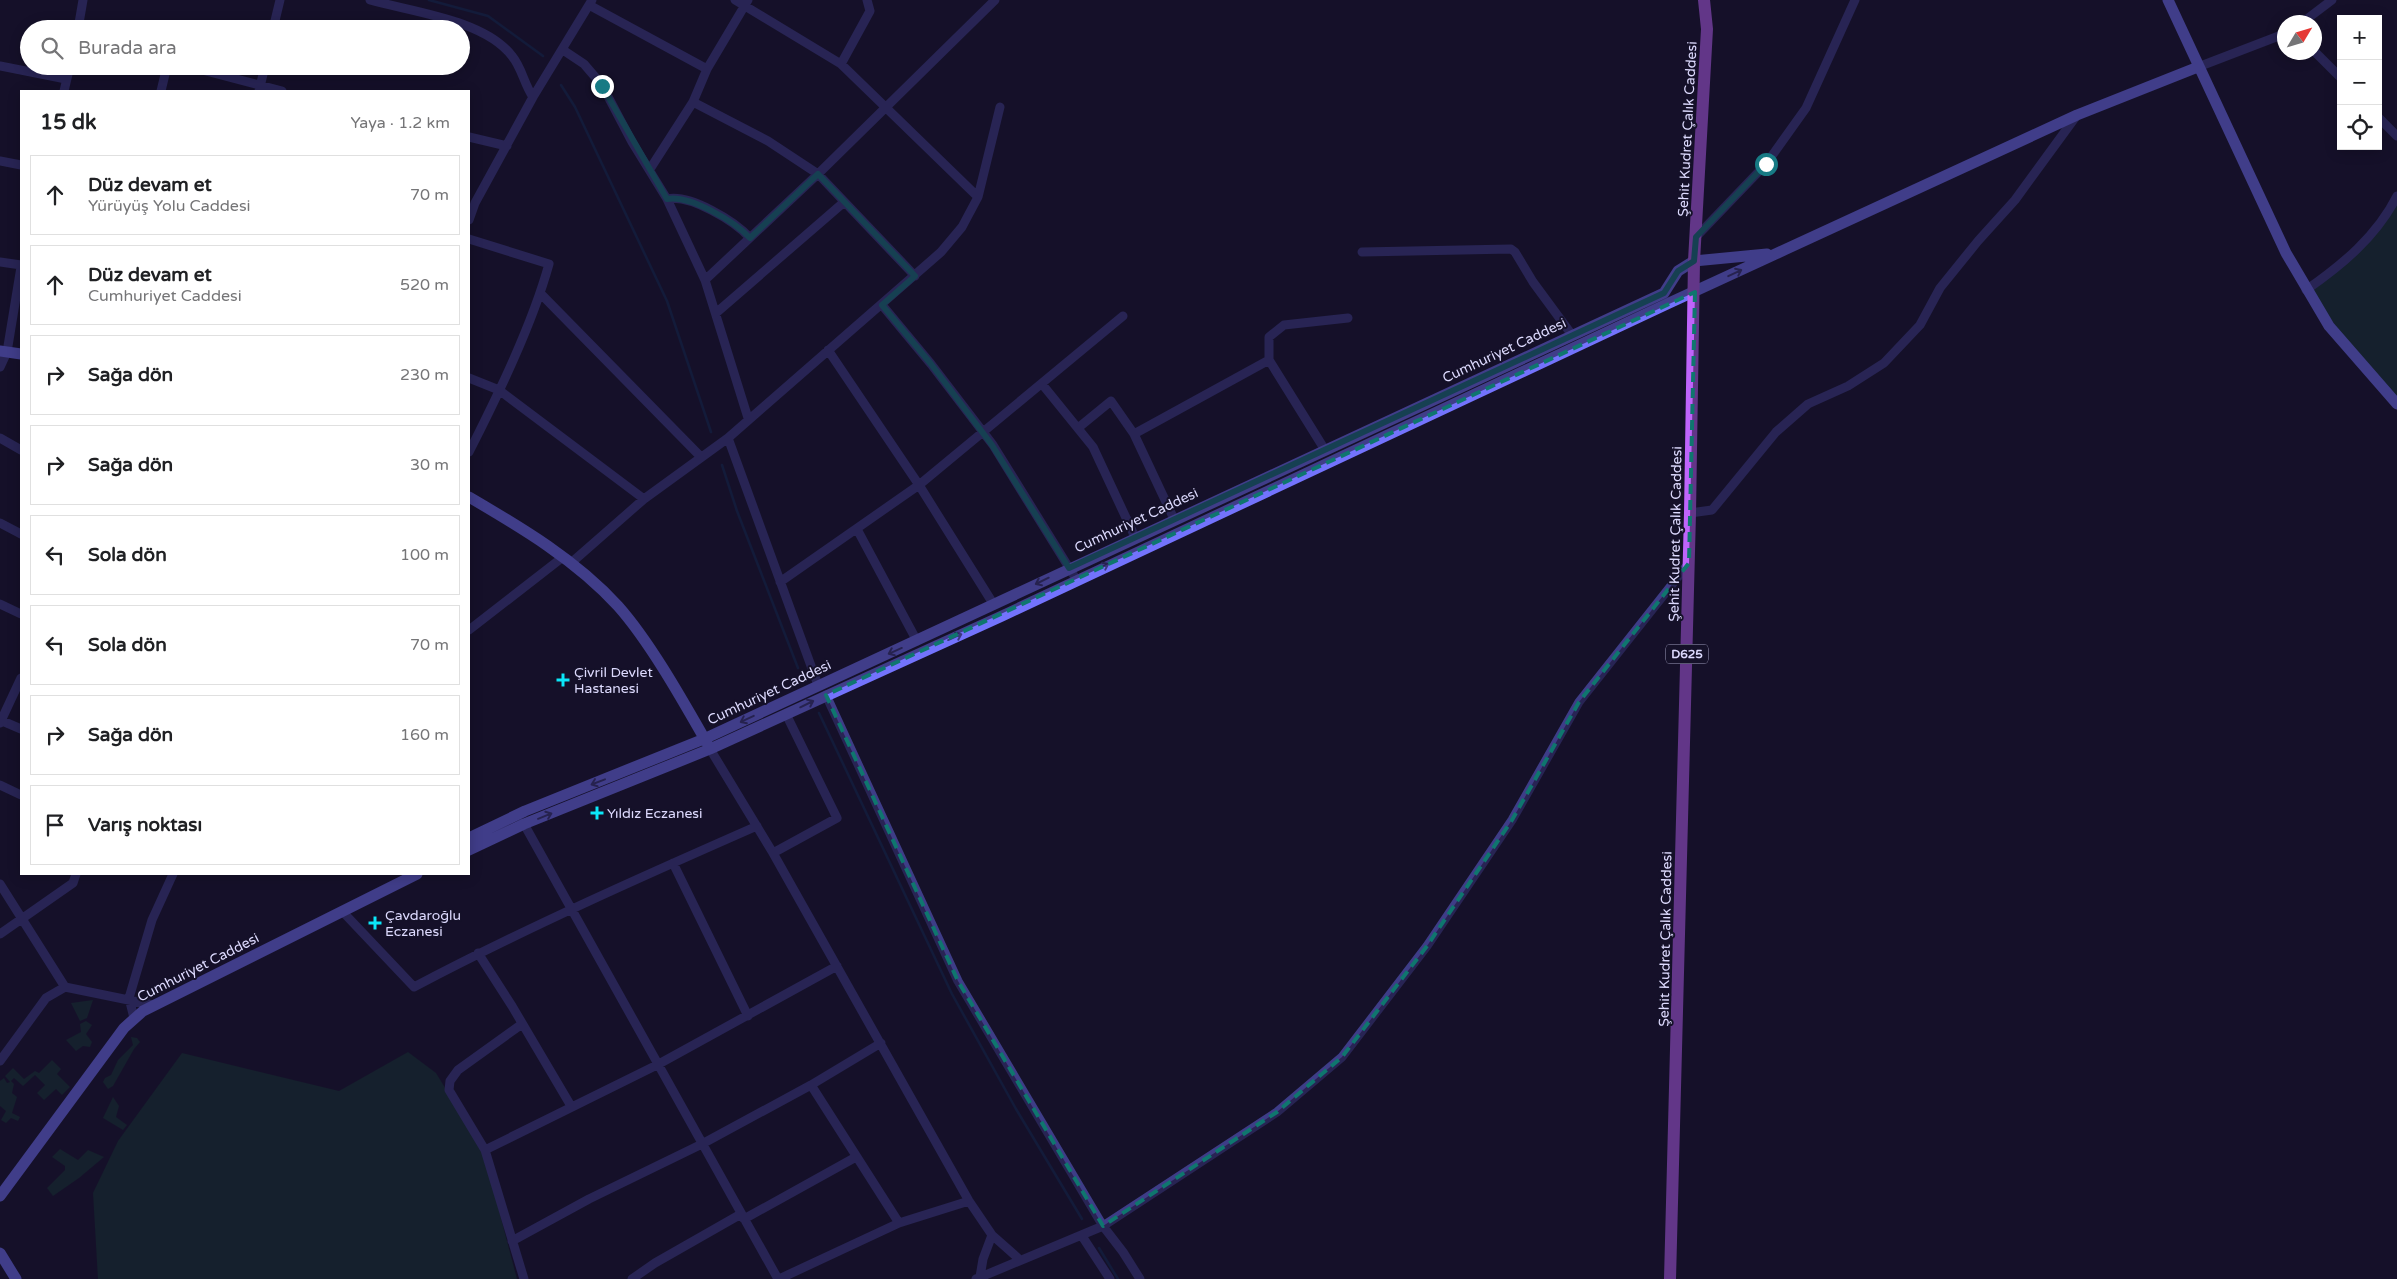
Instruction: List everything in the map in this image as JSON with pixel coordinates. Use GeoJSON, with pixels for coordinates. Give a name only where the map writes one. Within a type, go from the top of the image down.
{"type":"FeatureCollection","features":[{"type":"Feature","properties":{"kind":"main road","name":"Şehit Kudret Çalık Caddesi"},"geometry":{"type":"LineString","coordinates":[[1670,1279],[1689,563],[1694,261],[1706,29],[1704,0]]}},
{"type":"Feature","properties":{"kind":"main road","name":"Şehit Kudret Çalık Caddesi"},"geometry":{"type":"LineString","coordinates":[[1706,29],[1712,0]]}},
{"type":"Feature","properties":{"kind":"main road"},"geometry":{"type":"LineString","coordinates":[[2168,0],[2286,253],[2306,290],[2329,326],[2397,404]]}},
{"type":"Feature","properties":{"kind":"main road","name":"Cumhuriyet Caddesi"},"geometry":{"type":"LineString","coordinates":[[470,850],[524,824],[710,749],[826,694],[1002,616],[1076,579],[1333,462],[1776,253],[2077,115],[2198,67]]}},
{"type":"Feature","properties":{"kind":"main road"},"geometry":{"type":"LineString","coordinates":[[1694,261],[1776,253]]}},
{"type":"Feature","properties":{"kind":"main road","name":"Cumhuriyet Caddesi"},"geometry":{"type":"LineString","coordinates":[[470,838],[525,811],[704,739],[994,605],[1135,537],[1664,293],[1678,271],[1694,261]]}},
{"type":"Feature","properties":{"kind":"main road"},"geometry":{"type":"LineString","coordinates":[[4,351],[20,354]]}},
{"type":"Feature","properties":{"kind":"main road"},"geometry":{"type":"LineString","coordinates":[[470,498],[524,530],[567,560],[605,592],[636,627],[710,749]]}},
{"type":"Feature","properties":{"kind":"main road","name":"Cumhuriyet Caddesi"},"geometry":{"type":"LineString","coordinates":[[395,884],[408,875]]}},
{"type":"Feature","properties":{"kind":"main road","name":"Cumhuriyet Caddesi"},"geometry":{"type":"LineString","coordinates":[[0,1196],[134,1018],[153,1005],[415,875]]}},
{"type":"Feature","properties":{"kind":"main road"},"geometry":{"type":"LineString","coordinates":[[0,1253],[16,1279]]}},
{"type":"Feature","properties":{"kind":"street"},"geometry":{"type":"LineString","coordinates":[[80,20],[83,0]]}},
{"type":"Feature","properties":{"kind":"street"},"geometry":{"type":"LineString","coordinates":[[275,20],[280,0]]}},
{"type":"Feature","properties":{"kind":"street"},"geometry":{"type":"LineString","coordinates":[[370,0],[451,20]]}},
{"type":"Feature","properties":{"kind":"street"},"geometry":{"type":"LineString","coordinates":[[735,0],[746,3],[841,64],[978,197]]}},
{"type":"Feature","properties":{"kind":"street"},"geometry":{"type":"LineString","coordinates":[[841,64],[870,11],[867,0]]}},
{"type":"Feature","properties":{"kind":"street"},"geometry":{"type":"LineString","coordinates":[[705,280],[818,174],[996,0]]}},
{"type":"Feature","properties":{"kind":"street"},"geometry":{"type":"LineString","coordinates":[[1696,237],[1766,164],[1806,108],[1855,0]]}},
{"type":"Feature","properties":{"kind":"street"},"geometry":{"type":"LineString","coordinates":[[2312,15],[2332,0]]}},
{"type":"Feature","properties":{"kind":"street"},"geometry":{"type":"LineString","coordinates":[[472,203],[590,2],[707,69]]}},
{"type":"Feature","properties":{"kind":"street"},"geometry":{"type":"LineString","coordinates":[[650,169],[693,102],[707,69],[746,3]]}},
{"type":"Feature","properties":{"kind":"street"},"geometry":{"type":"LineString","coordinates":[[470,26],[488,35],[512,55],[534,97]]}},
{"type":"Feature","properties":{"kind":"street"},"geometry":{"type":"LineString","coordinates":[[2198,67],[2277,37]]}},
{"type":"Feature","properties":{"kind":"street"},"geometry":{"type":"LineString","coordinates":[[563,50],[594,74],[667,199],[705,280],[748,418]]}},
{"type":"Feature","properties":{"kind":"street"},"geometry":{"type":"LineString","coordinates":[[2322,59],[2337,74]]}},
{"type":"Feature","properties":{"kind":"street"},"geometry":{"type":"LineString","coordinates":[[0,66],[20,70]]}},
{"type":"Feature","properties":{"kind":"street"},"geometry":{"type":"LineString","coordinates":[[46,75],[66,79]]}},
{"type":"Feature","properties":{"kind":"street"},"geometry":{"type":"LineString","coordinates":[[64,90],[67,75]]}},
{"type":"Feature","properties":{"kind":"street"},"geometry":{"type":"LineString","coordinates":[[161,90],[165,75]]}},
{"type":"Feature","properties":{"kind":"street"},"geometry":{"type":"LineString","coordinates":[[217,75],[260,88],[275,90]]}},
{"type":"Feature","properties":{"kind":"street"},"geometry":{"type":"LineString","coordinates":[[260,88],[263,75]]}},
{"type":"Feature","properties":{"kind":"street"},"geometry":{"type":"LineString","coordinates":[[693,102],[768,141],[818,174],[843,203],[915,276]]}},
{"type":"Feature","properties":{"kind":"street"},"geometry":{"type":"LineString","coordinates":[[470,629],[567,560],[644,499],[728,438],[748,418],[915,276],[952,241],[978,197],[1000,107]]}},
{"type":"Feature","properties":{"kind":"street"},"geometry":{"type":"LineString","coordinates":[[1690,513],[1712,510],[1776,432],[1808,404],[1848,386],[1884,363],[1920,325],[1940,288],[1978,241],[2015,200],[2077,115]]}},
{"type":"Feature","properties":{"kind":"street"},"geometry":{"type":"LineString","coordinates":[[2382,121],[2397,136]]}},
{"type":"Feature","properties":{"kind":"street"},"geometry":{"type":"LineString","coordinates":[[470,137],[507,146]]}},
{"type":"Feature","properties":{"kind":"street"},"geometry":{"type":"LineString","coordinates":[[0,161],[20,164]]}},
{"type":"Feature","properties":{"kind":"street"},"geometry":{"type":"LineString","coordinates":[[2306,290],[2354,252],[2377,229],[2397,196]]}},
{"type":"Feature","properties":{"kind":"street"},"geometry":{"type":"LineString","coordinates":[[667,199],[687,200],[731,222],[750,238]]}},
{"type":"Feature","properties":{"kind":"street"},"geometry":{"type":"LineString","coordinates":[[716,312],[843,203]]}},
{"type":"Feature","properties":{"kind":"street"},"geometry":{"type":"LineString","coordinates":[[470,239],[549,264],[540,293],[499,390],[470,450]]}},
{"type":"Feature","properties":{"kind":"street"},"geometry":{"type":"LineString","coordinates":[[1362,252],[1511,249],[1515,252],[1533,282],[1572,335]]}},
{"type":"Feature","properties":{"kind":"street"},"geometry":{"type":"LineString","coordinates":[[0,262],[20,266]]}},
{"type":"Feature","properties":{"kind":"street"},"geometry":{"type":"LineString","coordinates":[[0,368],[20,271]]}},
{"type":"Feature","properties":{"kind":"street"},"geometry":{"type":"LineString","coordinates":[[540,293],[701,457]]}},
{"type":"Feature","properties":{"kind":"street"},"geometry":{"type":"LineString","coordinates":[[882,305],[931,364],[992,445],[1076,579]]}},
{"type":"Feature","properties":{"kind":"street"},"geometry":{"type":"LineString","coordinates":[[780,582],[919,485],[1123,316]]}},
{"type":"Feature","properties":{"kind":"street"},"geometry":{"type":"LineString","coordinates":[[1325,450],[1268,360],[1269,337],[1284,326],[1348,318]]}},
{"type":"Feature","properties":{"kind":"street"},"geometry":{"type":"LineString","coordinates":[[828,350],[919,485],[994,605]]}},
{"type":"Feature","properties":{"kind":"street"},"geometry":{"type":"LineString","coordinates":[[1134,434],[1268,360]]}},
{"type":"Feature","properties":{"kind":"street"},"geometry":{"type":"LineString","coordinates":[[470,378],[499,390],[644,499]]}},
{"type":"Feature","properties":{"kind":"street"},"geometry":{"type":"LineString","coordinates":[[1042,384],[1093,447],[1135,537]]}},
{"type":"Feature","properties":{"kind":"street"},"geometry":{"type":"LineString","coordinates":[[1078,428],[1111,401],[1134,434],[1174,519]]}},
{"type":"Feature","properties":{"kind":"street"},"geometry":{"type":"LineString","coordinates":[[0,438],[20,449]]}},
{"type":"Feature","properties":{"kind":"street"},"geometry":{"type":"LineString","coordinates":[[728,438],[818,685]]}},
{"type":"Feature","properties":{"kind":"street"},"geometry":{"type":"LineString","coordinates":[[0,523],[20,533]]}},
{"type":"Feature","properties":{"kind":"street"},"geometry":{"type":"LineString","coordinates":[[857,530],[917,641]]}},
{"type":"Feature","properties":{"kind":"street"},"geometry":{"type":"LineString","coordinates":[[978,1278],[1019,1259],[1082,1236],[1103,1226],[1277,1112],[1342,1057],[1427,946],[1512,820],[1579,702],[1689,563]]}},
{"type":"Feature","properties":{"kind":"street"},"geometry":{"type":"LineString","coordinates":[[0,604],[20,614]]}},
{"type":"Feature","properties":{"kind":"street"},"geometry":{"type":"LineString","coordinates":[[20,680],[0,721],[20,729]]}},
{"type":"Feature","properties":{"kind":"street"},"geometry":{"type":"LineString","coordinates":[[826,694],[958,981],[1103,1226],[1123,1252],[1140,1279]]}},
{"type":"Feature","properties":{"kind":"street"},"geometry":{"type":"LineString","coordinates":[[773,853],[838,818],[786,714]]}},
{"type":"Feature","properties":{"kind":"street"},"geometry":{"type":"LineString","coordinates":[[710,749],[773,853],[970,1201],[992,1235],[1019,1259]]}},
{"type":"Feature","properties":{"kind":"street"},"geometry":{"type":"LineString","coordinates":[[0,785],[20,795]]}},
{"type":"Feature","properties":{"kind":"street"},"geometry":{"type":"LineString","coordinates":[[524,824],[570,910],[778,1279],[899,1223],[970,1201]]}},
{"type":"Feature","properties":{"kind":"street"},"geometry":{"type":"LineString","coordinates":[[342,911],[414,987],[478,953],[757,826]]}},
{"type":"Feature","properties":{"kind":"street"},"geometry":{"type":"LineString","coordinates":[[673,863],[748,1016]]}},
{"type":"Feature","properties":{"kind":"street"},"geometry":{"type":"LineString","coordinates":[[0,934],[72,883],[76,875]]}},
{"type":"Feature","properties":{"kind":"street"},"geometry":{"type":"LineString","coordinates":[[134,1018],[129,998],[152,920],[173,875]]}},
{"type":"Feature","properties":{"kind":"street"},"geometry":{"type":"LineString","coordinates":[[0,885],[65,987],[81,992],[129,998],[153,1005]]}},
{"type":"Feature","properties":{"kind":"street"},"geometry":{"type":"LineString","coordinates":[[478,953],[571,1106]]}},
{"type":"Feature","properties":{"kind":"street"},"geometry":{"type":"LineString","coordinates":[[485,1150],[657,1065],[837,966]]}},
{"type":"Feature","properties":{"kind":"street"},"geometry":{"type":"LineString","coordinates":[[0,1060],[46,998],[65,987]]}},
{"type":"Feature","properties":{"kind":"street"},"geometry":{"type":"LineString","coordinates":[[522,1024],[458,1070],[450,1081],[449,1090],[485,1150],[524,1279]]}},
{"type":"Feature","properties":{"kind":"street"},"geometry":{"type":"LineString","coordinates":[[512,1241],[597,1194],[702,1144],[811,1085],[880,1043]]}},
{"type":"Feature","properties":{"kind":"street"},"geometry":{"type":"LineString","coordinates":[[811,1085],[899,1223]]}},
{"type":"Feature","properties":{"kind":"street"},"geometry":{"type":"LineString","coordinates":[[632,1279],[655,1263],[856,1157]]}},
{"type":"Feature","properties":{"kind":"street"},"geometry":{"type":"LineString","coordinates":[[978,1278],[992,1235]]}},
{"type":"Feature","properties":{"kind":"street"},"geometry":{"type":"LineString","coordinates":[[1082,1236],[1110,1279]]}},
{"type":"Feature","properties":{"kind":"highlighted area"},"geometry":{"type":"Polygon","coordinates":[[[1695,292],[1689,563],[1579,702],[1512,820],[1427,946],[1342,1057],[1277,1112],[1103,1226],[958,981],[826,695],[1695,292]]]}},
{"type":"Feature","properties":{"kind":"green space"},"geometry":{"type":"Polygon","coordinates":[[[2397,199],[2397,398],[2352,348],[2308,288],[2363,242],[2397,199]]]}},
{"type":"Feature","properties":{"kind":"green space"},"geometry":{"type":"Polygon","coordinates":[[[93,1000],[87,1018],[80,1021],[71,1003],[93,1000]]]}},
{"type":"Feature","properties":{"kind":"green space"},"geometry":{"type":"Polygon","coordinates":[[[86,1021],[92,1025],[86,1034],[92,1042],[90,1047],[83,1046],[76,1051],[66,1040],[81,1032],[80,1024],[86,1021]]]}},
{"type":"Feature","properties":{"kind":"green space"},"geometry":{"type":"Polygon","coordinates":[[[131,1037],[137,1038],[140,1042],[113,1086],[108,1089],[103,1082],[105,1078],[111,1075],[118,1060],[133,1045],[131,1037]]]}},
{"type":"Feature","properties":{"kind":"green space"},"geometry":{"type":"Polygon","coordinates":[[[408,1052],[436,1073],[483,1150],[517,1279],[98,1279],[93,1193],[118,1141],[182,1053],[339,1091],[408,1052]]]}},
{"type":"Feature","properties":{"kind":"green space"},"geometry":{"type":"Polygon","coordinates":[[[52,1060],[61,1069],[57,1074],[70,1087],[62,1095],[56,1089],[44,1100],[37,1093],[45,1085],[35,1075],[23,1086],[14,1078],[11,1081],[14,1084],[12,1093],[17,1097],[12,1113],[20,1117],[18,1121],[11,1118],[6,1123],[1,1120],[6,1111],[0,1106],[0,1081],[4,1078],[7,1083],[10,1082],[5,1076],[13,1068],[24,1079],[35,1071],[39,1073],[52,1060]]]}},
{"type":"Feature","properties":{"kind":"green space"},"geometry":{"type":"Polygon","coordinates":[[[113,1097],[119,1106],[116,1117],[127,1125],[123,1130],[103,1118],[113,1097]]]}},
{"type":"Feature","properties":{"kind":"green space"},"geometry":{"type":"Polygon","coordinates":[[[60,1149],[78,1160],[88,1150],[104,1157],[53,1196],[47,1188],[65,1170],[65,1166],[52,1157],[60,1149]]]}},
{"type":"Feature","properties":{"kind":"waterway"},"geometry":{"type":"LineString","coordinates":[[429,0],[488,16],[543,56]]}},
{"type":"Feature","properties":{"kind":"waterway"},"geometry":{"type":"LineString","coordinates":[[561,85],[575,107],[667,301],[711,432]]}},
{"type":"Feature","properties":{"kind":"waterway"},"geometry":{"type":"LineString","coordinates":[[722,465],[737,511],[798,668]]}},
{"type":"Feature","properties":{"kind":"waterway"},"geometry":{"type":"LineString","coordinates":[[819,713],[952,994],[1016,1109],[1082,1219]]}},
{"type":"Feature","properties":{"kind":"waterway"},"geometry":{"type":"LineString","coordinates":[[1099,1248],[1118,1279]]}},
{"type":"Feature","properties":{"kind":"place","name":"Çivril Devlet Hastanesi"},"geometry":{"type":"Point","coordinates":[563,680]}},
{"type":"Feature","properties":{"kind":"place","name":"Yıldız Eczanesi"},"geometry":{"type":"Point","coordinates":[597,813]}},
{"type":"Feature","properties":{"kind":"place","name":"Çavdaroğlu Eczanesi"},"geometry":{"type":"Point","coordinates":[375,923]}},
{"type":"Feature","properties":{"kind":"route"},"geometry":{"type":"LineString","coordinates":[[602,86],[632,142],[667,199],[682,198],[687,200],[731,222],[750,238],[818,174],[843,203],[915,276],[882,305],[931,364],[992,445],[1069,568],[1664,293],[1678,271],[1694,261],[1696,237],[1766,164]]}}]}
